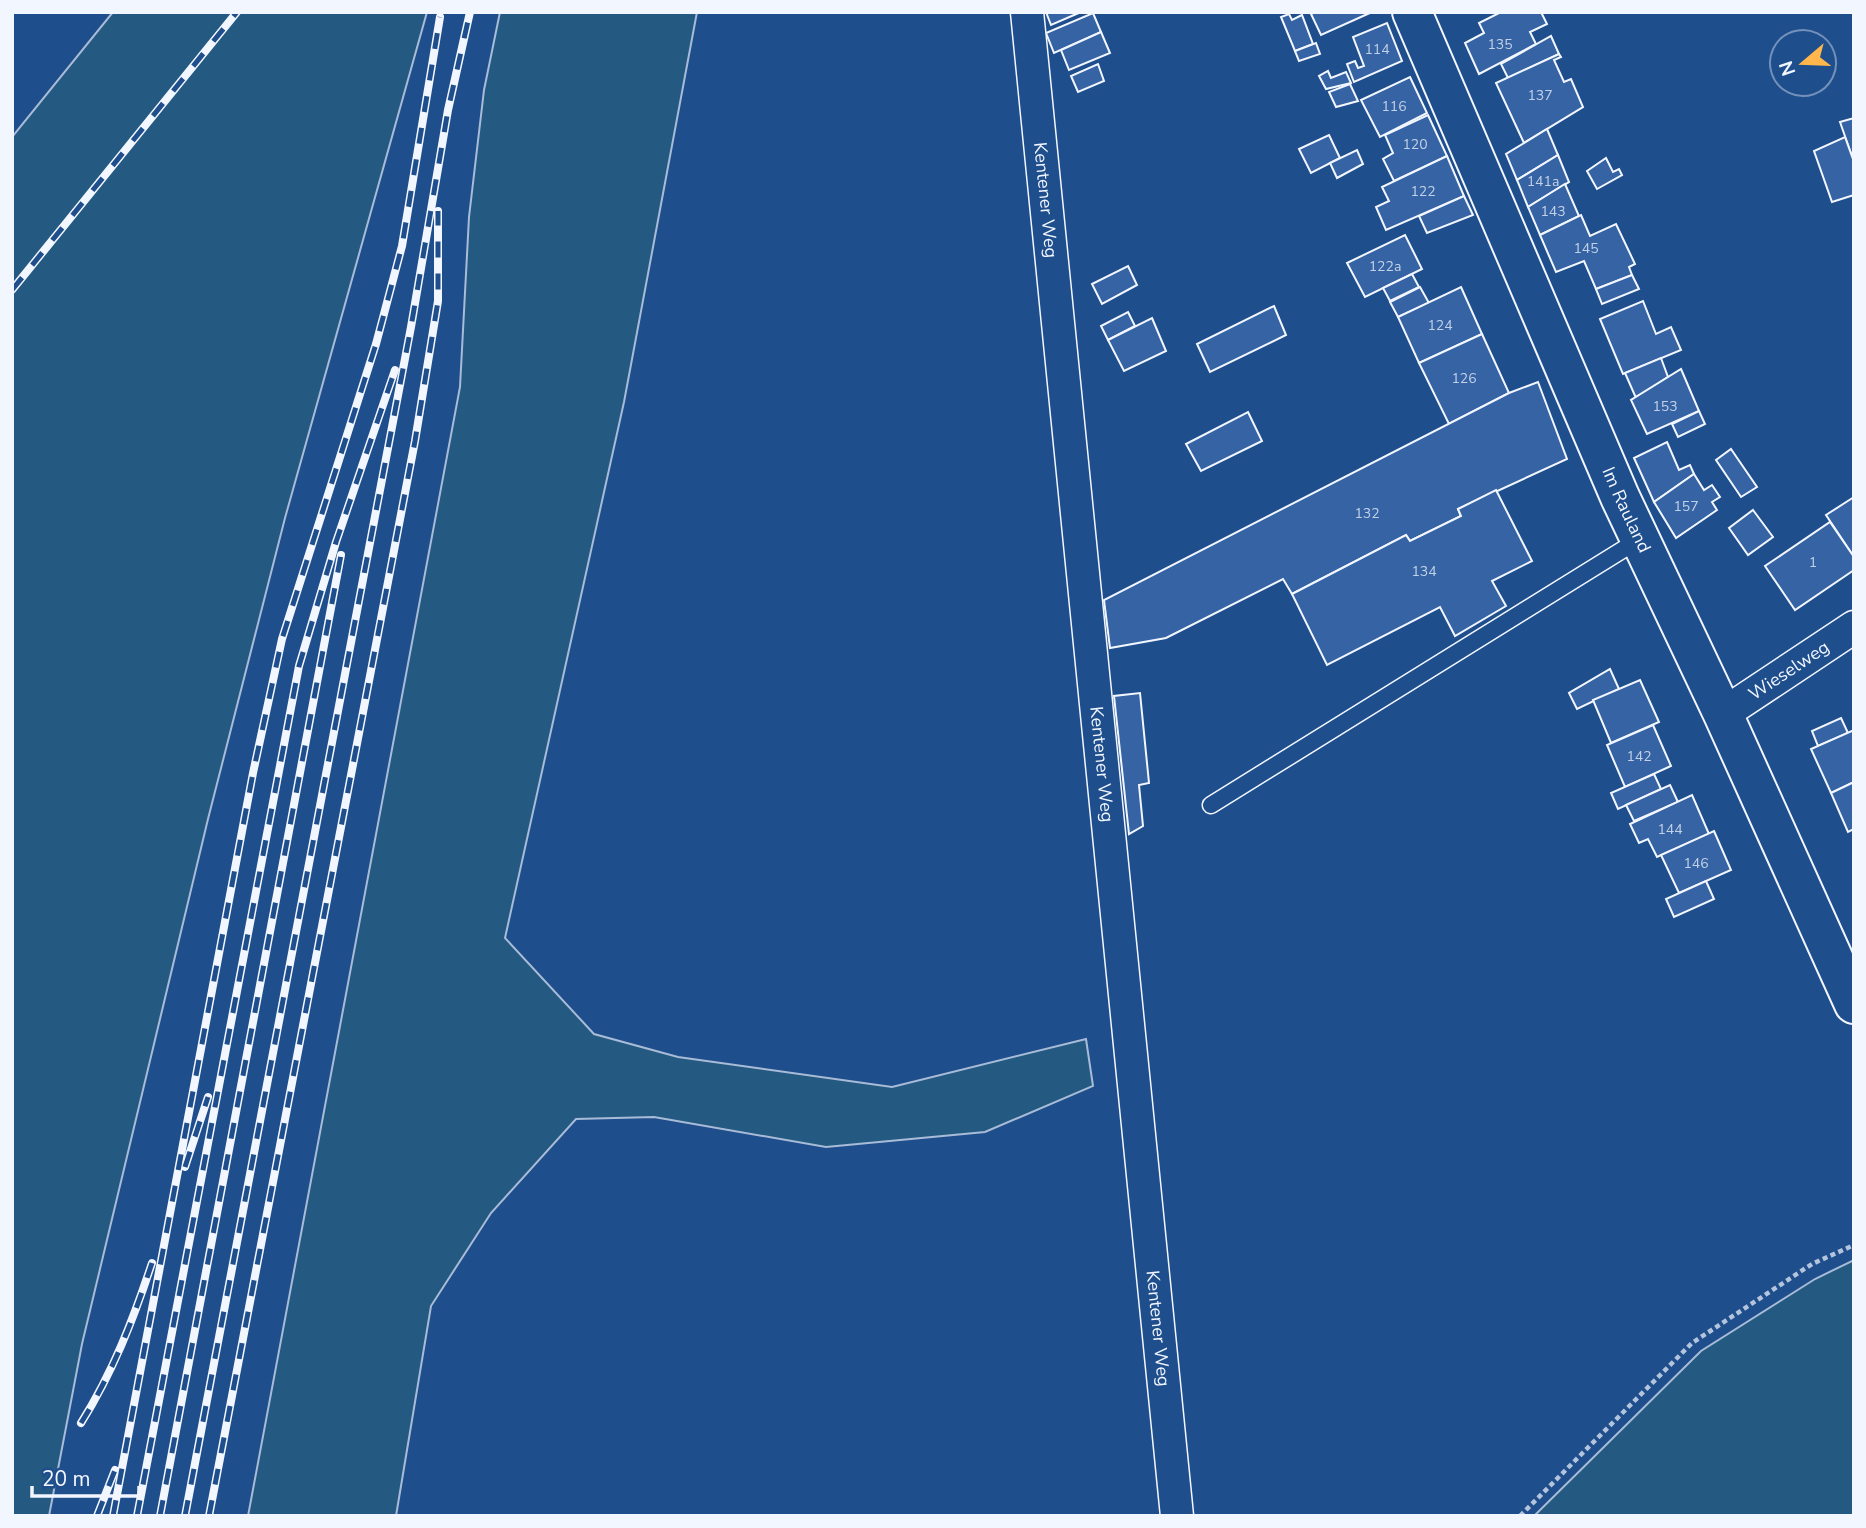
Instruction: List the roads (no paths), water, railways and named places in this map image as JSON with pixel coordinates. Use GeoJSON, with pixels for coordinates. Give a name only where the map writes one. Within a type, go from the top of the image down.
{"type":"FeatureCollection","features":[{"type":"Feature","properties":{"kind":"street","name":"Kentener Weg"},"geometry":{"type":"LineString","coordinates":[[1027,12],[1177,1516]]}},
{"type":"Feature","properties":{"kind":"street","name":"Im Rauland"},"geometry":{"type":"LineString","coordinates":[[1412,12],[1640,539],[1723,714],[1854,1004]]}},
{"type":"Feature","properties":{"kind":"street","name":"Wieselweg"},"geometry":{"type":"LineString","coordinates":[[1723,714],[1854,627]]}},
{"type":"Feature","properties":{"kind":"lane"},"geometry":{"type":"LineString","coordinates":[[1211,805],[1640,539]]}},
{"type":"Feature","properties":{"kind":"railway"},"geometry":{"type":"LineString","coordinates":[[12,290],[237,12]]}},
{"type":"Feature","properties":{"kind":"railway"},"geometry":{"type":"LineString","coordinates":[[185,1516],[411,327],[448,110],[470,12]]}},
{"type":"Feature","properties":{"kind":"railway"},"geometry":{"type":"LineString","coordinates":[[113,1516],[253,773],[282,639],[376,344],[402,246],[440,17]]}},
{"type":"Feature","properties":{"kind":"railway"},"geometry":{"type":"LineString","coordinates":[[209,1516],[415,441],[438,301],[438,211]]}},
{"type":"Feature","properties":{"kind":"railway"},"geometry":{"type":"LineString","coordinates":[[137,1516],[299,666],[336,542],[395,370]]}},
{"type":"Feature","properties":{"kind":"railway"},"geometry":{"type":"LineString","coordinates":[[160,1516],[341,555]]}},
{"type":"Feature","properties":{"kind":"railway"},"geometry":{"type":"LineString","coordinates":[[185,1167],[208,1097]]}},
{"type":"Feature","properties":{"kind":"railway"},"geometry":{"type":"LineString","coordinates":[[81,1423],[121,1345],[152,1263]]}},
{"type":"Feature","properties":{"kind":"railway"},"geometry":{"type":"LineString","coordinates":[[97,1516],[115,1470]]}}]}
